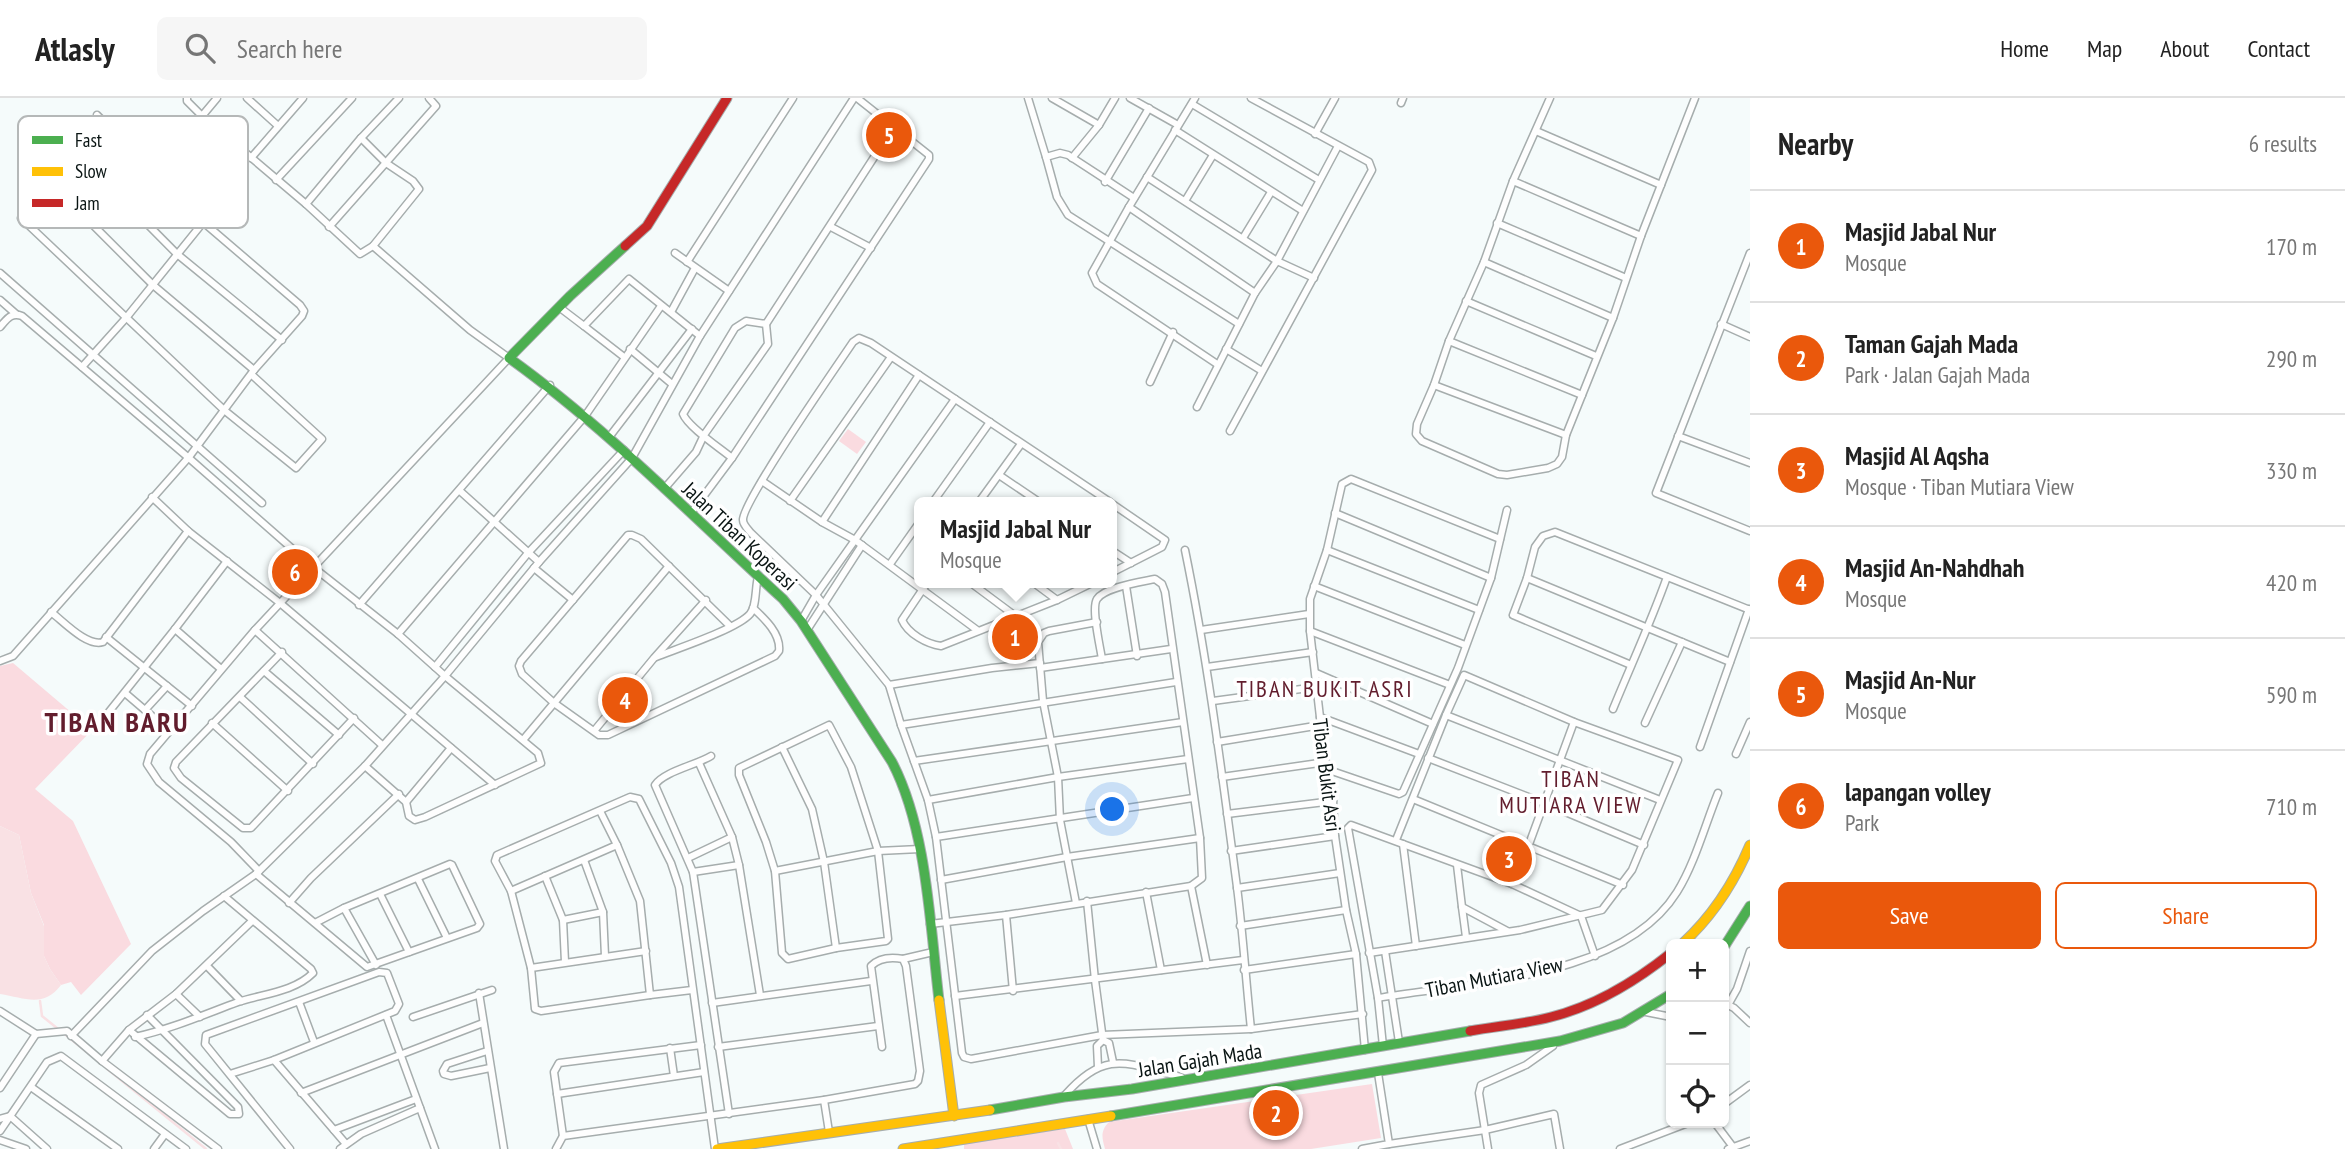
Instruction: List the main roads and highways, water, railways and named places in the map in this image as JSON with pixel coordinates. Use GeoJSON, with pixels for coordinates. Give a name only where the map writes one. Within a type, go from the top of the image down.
{"type":"FeatureCollection","features":[{"type":"Feature","properties":{"kind":"main road","name":"Jalan Tiban Koperasi"},"geometry":{"type":"LineString","coordinates":[[727,98],[647,226],[559,307],[509,358],[551,385],[610,436],[783,599],[801,621],[892,762],[903,783],[920,849],[954,1116]]}},
{"type":"Feature","properties":{"kind":"main road"},"geometry":{"type":"LineString","coordinates":[[1688,939],[1718,905],[1735,878],[1750,845]]}},
{"type":"Feature","properties":{"kind":"main road"},"geometry":{"type":"LineString","coordinates":[[1729,939],[1750,906]]}},
{"type":"Feature","properties":{"kind":"main road","name":"Jalan Gajah Mada"},"geometry":{"type":"LineString","coordinates":[[716,1149],[766,1146],[830,1132],[1191,1080],[1551,1017],[1575,1010],[1626,986],[1666,957]]}},
{"type":"Feature","properties":{"kind":"main road","name":"Jalan Gajah Mada"},"geometry":{"type":"LineString","coordinates":[[903,1149],[948,1146],[1136,1110],[1378,1073],[1560,1041],[1623,1023],[1666,997]]}},
{"type":"Feature","properties":{"kind":"main road"},"geometry":{"type":"LineString","coordinates":[[1132,1089],[1136,1110]]}},
{"type":"Feature","properties":{"kind":"waterway"},"geometry":{"type":"LineString","coordinates":[[40,1001],[42,1016],[93,1057]]}},
{"type":"Feature","properties":{"kind":"waterway"},"geometry":{"type":"LineString","coordinates":[[106,1068],[206,1149]]}},
{"type":"Feature","properties":{"kind":"waterway"},"geometry":{"type":"LineString","coordinates":[[1058,1143],[1061,1149]]}},
{"type":"Feature","properties":{"kind":"place","name":"Masjid An-Nur"},"geometry":{"type":"Point","coordinates":[889,135]}},
{"type":"Feature","properties":{"kind":"place","name":"lapangan volley"},"geometry":{"type":"Point","coordinates":[295,572]}},
{"type":"Feature","properties":{"kind":"place","name":"Masjid Jabal Nur"},"geometry":{"type":"Point","coordinates":[1015,637]}},
{"type":"Feature","properties":{"kind":"place","name":"Masjid An-Nahdhah"},"geometry":{"type":"Point","coordinates":[625,700]}},
{"type":"Feature","properties":{"kind":"place","name":"Masjid Al Aqsha"},"geometry":{"type":"Point","coordinates":[1509,859]}},
{"type":"Feature","properties":{"kind":"place","name":"Taman Gajah Mada"},"geometry":{"type":"Point","coordinates":[1276,1113]}},
{"type":"Feature","properties":{"kind":"district","name":"TIBAN BUKIT ASRI"},"geometry":{"type":"Point","coordinates":[1325,688]}},
{"type":"Feature","properties":{"kind":"district","name":"TIBAN BARU"},"geometry":{"type":"Point","coordinates":[117,721]}},
{"type":"Feature","properties":{"kind":"district","name":"TIBAN MUTIARA VIEW"},"geometry":{"type":"Point","coordinates":[1571,791]}}]}
